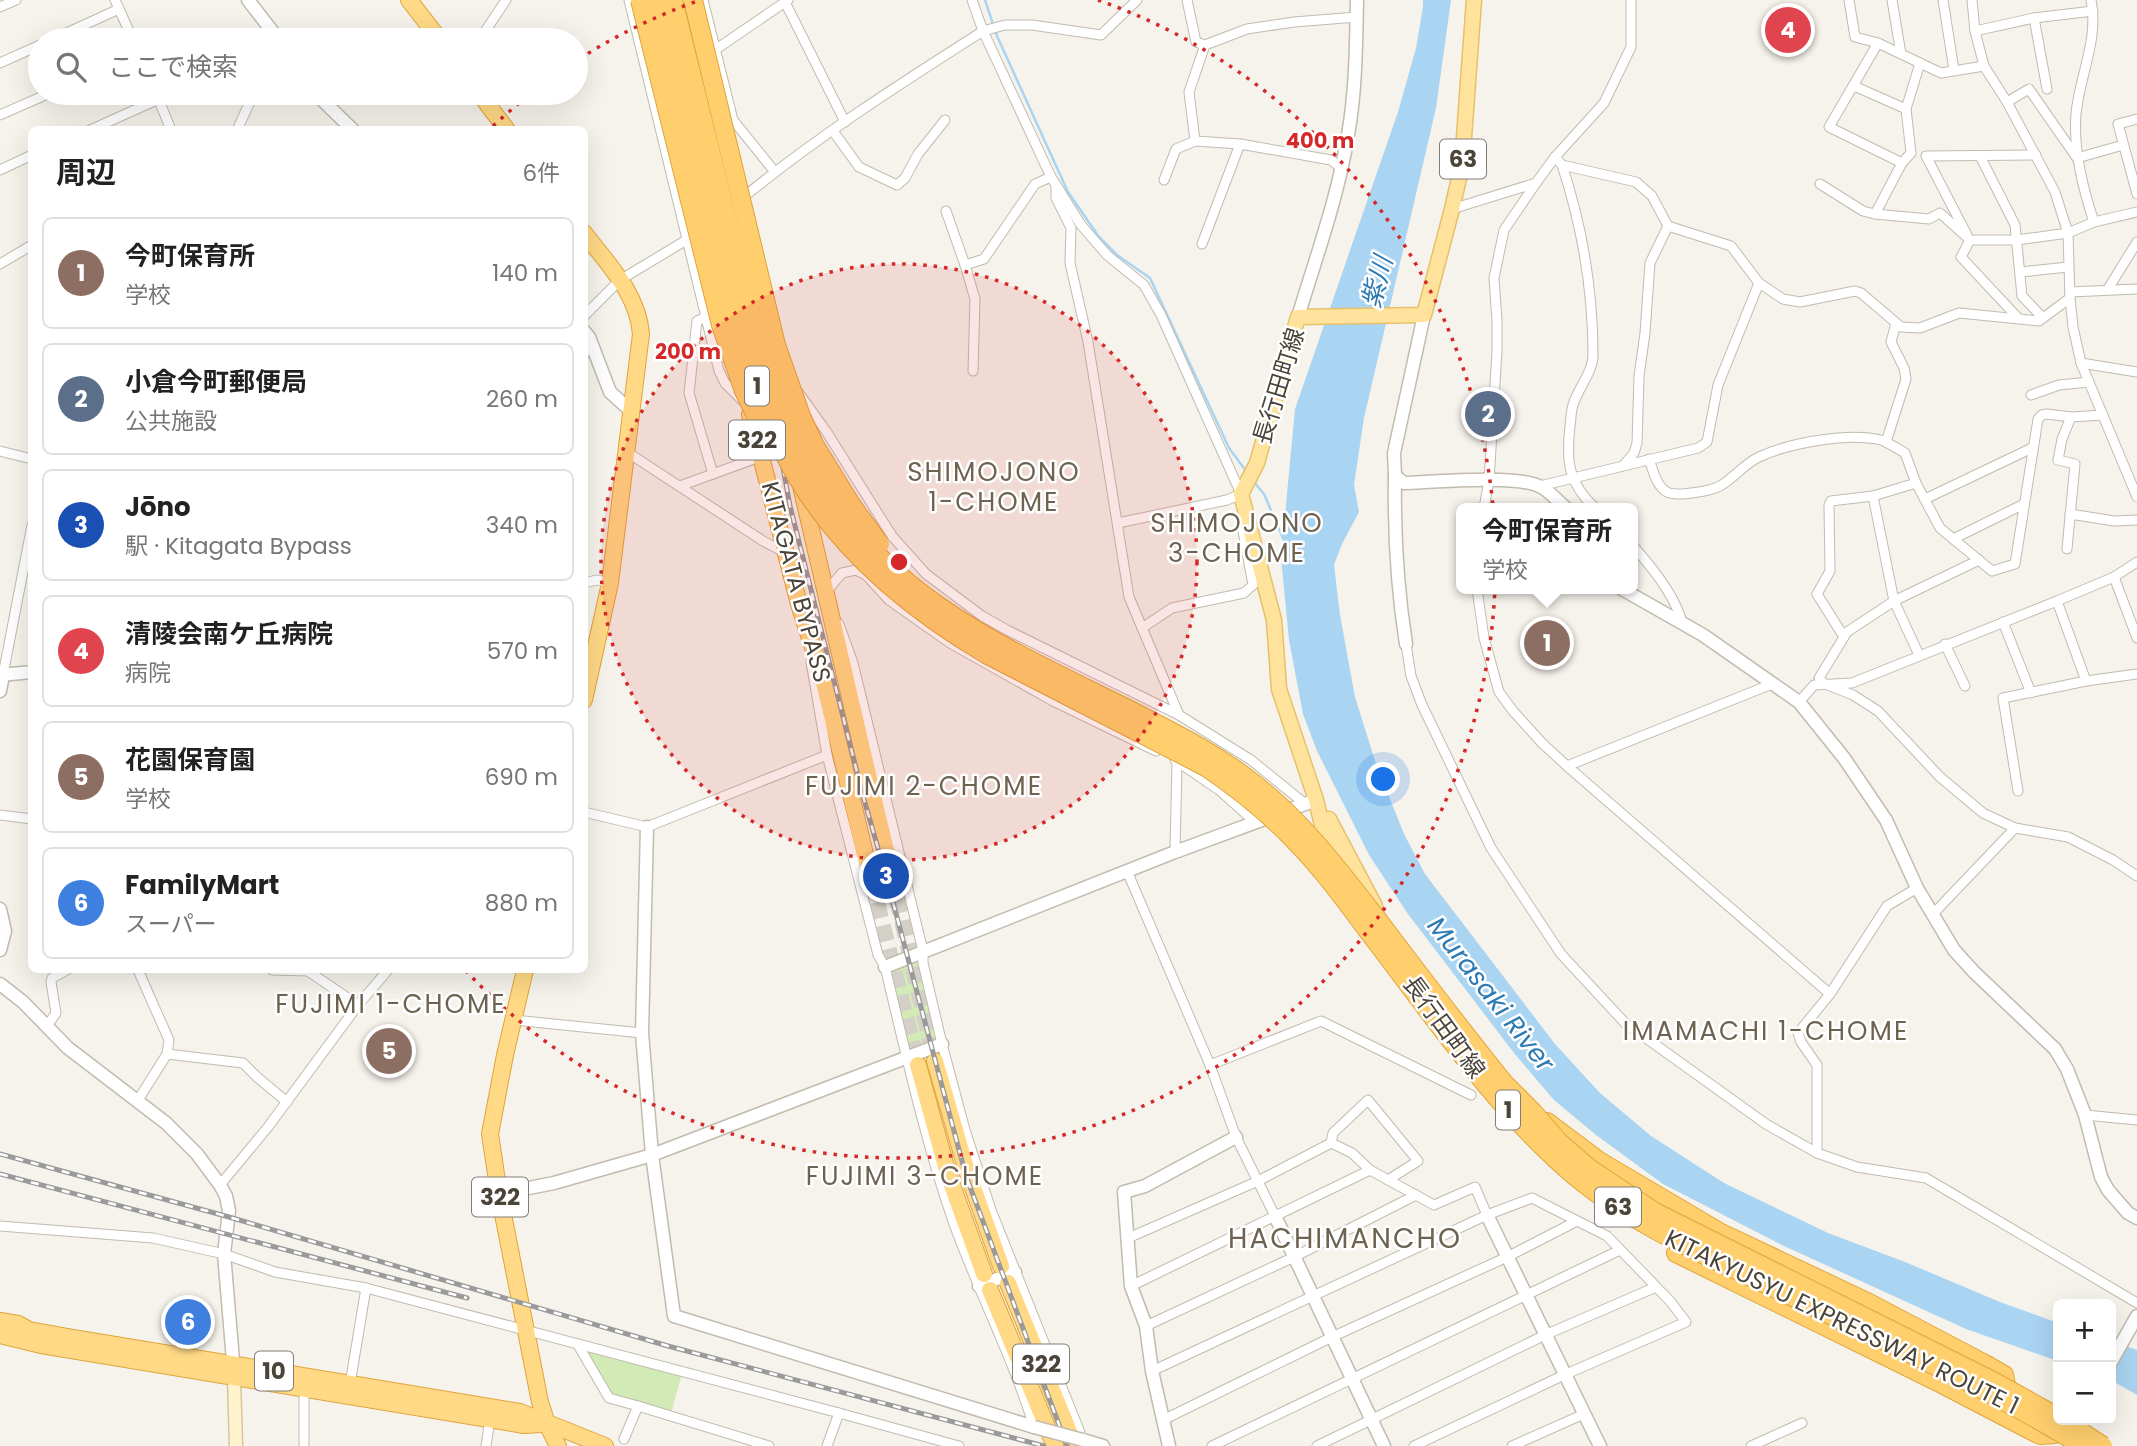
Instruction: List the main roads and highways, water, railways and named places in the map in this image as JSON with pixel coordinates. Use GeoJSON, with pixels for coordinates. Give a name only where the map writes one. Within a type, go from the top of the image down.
{"type":"FeatureCollection","features":[{"type":"Feature","properties":{"kind":"highway"},"geometry":{"type":"LineString","coordinates":[[409,0],[431,28]]}},
{"type":"Feature","properties":{"kind":"highway"},"geometry":{"type":"LineString","coordinates":[[640,0],[710,288],[744,391],[794,485],[841,544],[870,569]]}},
{"type":"Feature","properties":{"kind":"highway","name":"KITAGATA BYPASS"},"geometry":{"type":"LineString","coordinates":[[650,0],[748,407],[799,604],[824,682],[871,879]]}},
{"type":"Feature","properties":{"kind":"highway","name":"KITAKYUSYU EXPRESSWAY ROUTE 1"},"geometry":{"type":"LineString","coordinates":[[658,0],[737,319],[762,400],[785,454],[801,483],[829,523],[870,569],[923,614],[957,637],[1206,767],[1266,813],[1317,866],[1469,1063],[1526,1117],[1578,1178],[1681,1244],[2034,1416],[2106,1446]]}},
{"type":"Feature","properties":{"kind":"highway","name":"KITAKYUSYU EXPRESSWAY ROUTE 1"},"geometry":{"type":"LineString","coordinates":[[673,0],[751,315],[771,381],[797,445],[814,476],[834,505],[880,559],[935,605],[966,625],[1028,660],[1169,730],[1246,777],[1329,857],[1504,1083],[1526,1117],[1588,1168],[1655,1212],[1993,1381],[2069,1432]]}},
{"type":"Feature","properties":{"kind":"highway","name":"KITAGATA BYPASS"},"geometry":{"type":"LineString","coordinates":[[684,0],[770,353],[891,874]]}},
{"type":"Feature","properties":{"kind":"highway"},"geometry":{"type":"LineString","coordinates":[[693,0],[776,345],[801,416],[815,446],[852,506],[882,547],[911,579],[939,601],[1028,660]]}},
{"type":"Feature","properties":{"kind":"highway"},"geometry":{"type":"LineString","coordinates":[[488,105],[504,126]]}},
{"type":"Feature","properties":{"kind":"highway"},"geometry":{"type":"LineString","coordinates":[[588,238],[620,280],[637,309],[640,321],[640,348],[610,583],[588,682]]}},
{"type":"Feature","properties":{"kind":"highway","name":"322"},"geometry":{"type":"LineString","coordinates":[[521,973],[514,1020],[490,1133],[526,1332],[547,1424]]}},
{"type":"Feature","properties":{"kind":"highway","name":"322"},"geometry":{"type":"LineString","coordinates":[[912,1060],[984,1283],[1055,1446]]}},
{"type":"Feature","properties":{"kind":"highway","name":"322"},"geometry":{"type":"LineString","coordinates":[[935,1061],[966,1168],[1079,1443]]}},
{"type":"Feature","properties":{"kind":"highway"},"geometry":{"type":"LineString","coordinates":[[1526,1117],[1721,1233],[1856,1297],[2004,1374],[2006,1385]]}},
{"type":"Feature","properties":{"kind":"highway"},"geometry":{"type":"LineString","coordinates":[[1526,1117],[1545,1154],[1576,1183],[1607,1208],[1676,1253],[2039,1434],[2069,1432]]}},
{"type":"Feature","properties":{"kind":"highway","name":"10"},"geometry":{"type":"LineString","coordinates":[[0,1321],[18,1324],[29,1330],[234,1371],[304,1389],[524,1425],[547,1424]]}},
{"type":"Feature","properties":{"kind":"highway","name":"10"},"geometry":{"type":"LineString","coordinates":[[0,1335],[41,1345],[350,1384],[520,1412],[547,1424]]}},
{"type":"Feature","properties":{"kind":"highway"},"geometry":{"type":"LineString","coordinates":[[547,1424],[558,1446]]}},
{"type":"Feature","properties":{"kind":"highway"},"geometry":{"type":"LineString","coordinates":[[547,1424],[605,1446]]}},
{"type":"Feature","properties":{"kind":"main road","name":"長行田町線"},"geometry":{"type":"LineString","coordinates":[[1474,0],[1462,165],[1421,315],[1303,317],[1257,463],[1241,494],[1274,620],[1279,689],[1310,802],[1358,901],[1441,1029],[1514,1119],[1547,1153],[1594,1192],[1679,1245],[1968,1386],[2069,1432]]}},
{"type":"Feature","properties":{"kind":"main road","name":"長行田町線"},"geometry":{"type":"LineString","coordinates":[[1310,802],[1330,821],[1373,902],[1446,1012],[1516,1097],[1586,1162],[1647,1203],[1692,1228],[1901,1329],[2006,1385],[2069,1432]]}},
{"type":"Feature","properties":{"kind":"main road"},"geometry":{"type":"LineString","coordinates":[[234,1371],[236,1446]]}},
{"type":"Feature","properties":{"kind":"water"},"geometry":{"type":"Polygon","coordinates":[[[1423,0],[1451,0],[1436,108],[1364,418],[1354,485],[1359,512],[1334,565],[1355,697],[1376,764],[1404,834],[1425,874],[1555,1044],[1600,1093],[1651,1136],[1724,1183],[1828,1233],[2053,1321],[2053,1359],[1966,1329],[1784,1246],[1663,1184],[1596,1135],[1554,1100],[1514,1053],[1408,914],[1369,855],[1317,751],[1303,714],[1289,640],[1281,558],[1295,409],[1398,112],[1416,48],[1423,0]]]}},
{"type":"Feature","properties":{"kind":"water"},"geometry":{"type":"Polygon","coordinates":[[[2116,1343],[2137,1350],[2137,1395],[2116,1383],[2116,1343]]]}},
{"type":"Feature","properties":{"kind":"waterway"},"geometry":{"type":"LineString","coordinates":[[985,0],[997,36],[1068,192],[1099,237],[1117,255],[1150,278],[1229,448],[1246,471]]}},
{"type":"Feature","properties":{"kind":"waterway"},"geometry":{"type":"LineString","coordinates":[[1254,482],[1264,494],[1283,538]]}},
{"type":"Feature","properties":{"kind":"tunnel"},"geometry":{"type":"LineString","coordinates":[[891,874],[935,1061]]}},
{"type":"Feature","properties":{"kind":"tunnel"},"geometry":{"type":"LineString","coordinates":[[871,879],[918,1065]]}},
{"type":"Feature","properties":{"kind":"railway"},"geometry":{"type":"LineString","coordinates":[[678,0],[778,440],[790,506],[863,796],[966,1176],[1067,1446]]}},
{"type":"Feature","properties":{"kind":"railway"},"geometry":{"type":"LineString","coordinates":[[0,1154],[229,1217],[668,1346],[1044,1446]]}},
{"type":"Feature","properties":{"kind":"railway"},"geometry":{"type":"LineString","coordinates":[[0,1174],[467,1298]]}},
{"type":"Feature","properties":{"kind":"place","name":"清陵会南ケ丘病院"},"geometry":{"type":"Point","coordinates":[1788,30]}},
{"type":"Feature","properties":{"kind":"place","name":"小倉今町郵便局"},"geometry":{"type":"Point","coordinates":[1488,414]}},
{"type":"Feature","properties":{"kind":"place","name":"今町保育所"},"geometry":{"type":"Point","coordinates":[1547,643]}},
{"type":"Feature","properties":{"kind":"place","name":"Jōno"},"geometry":{"type":"Point","coordinates":[886,876]}},
{"type":"Feature","properties":{"kind":"place","name":"花園保育園"},"geometry":{"type":"Point","coordinates":[389,1051]}},
{"type":"Feature","properties":{"kind":"place","name":"FamilyMart"},"geometry":{"type":"Point","coordinates":[188,1322]}},
{"type":"Feature","properties":{"kind":"district","name":"SHIMOJONO 1-CHOME"},"geometry":{"type":"Point","coordinates":[994,487]}},
{"type":"Feature","properties":{"kind":"district","name":"SHIMOJONO 3-CHOME"},"geometry":{"type":"Point","coordinates":[1237,538]}},
{"type":"Feature","properties":{"kind":"district","name":"FUJIMI 2-CHOME"},"geometry":{"type":"Point","coordinates":[924,786]}},
{"type":"Feature","properties":{"kind":"district","name":"FUJIMI 1-CHOME"},"geometry":{"type":"Point","coordinates":[391,1004]}},
{"type":"Feature","properties":{"kind":"district","name":"IMAMACHI 1-CHOME"},"geometry":{"type":"Point","coordinates":[1766,1031]}},
{"type":"Feature","properties":{"kind":"district","name":"FUJIMI 3-CHOME"},"geometry":{"type":"Point","coordinates":[925,1176]}},
{"type":"Feature","properties":{"kind":"district","name":"HACHIMANCHO"},"geometry":{"type":"Point","coordinates":[1345,1238]}},
{"type":"Feature","properties":{"kind":"water label","name":"紫川"},"geometry":{"type":"Point","coordinates":[1377,282]}},
{"type":"Feature","properties":{"kind":"water label","name":"Murasaki River"},"geometry":{"type":"Point","coordinates":[1491,994]}}]}
